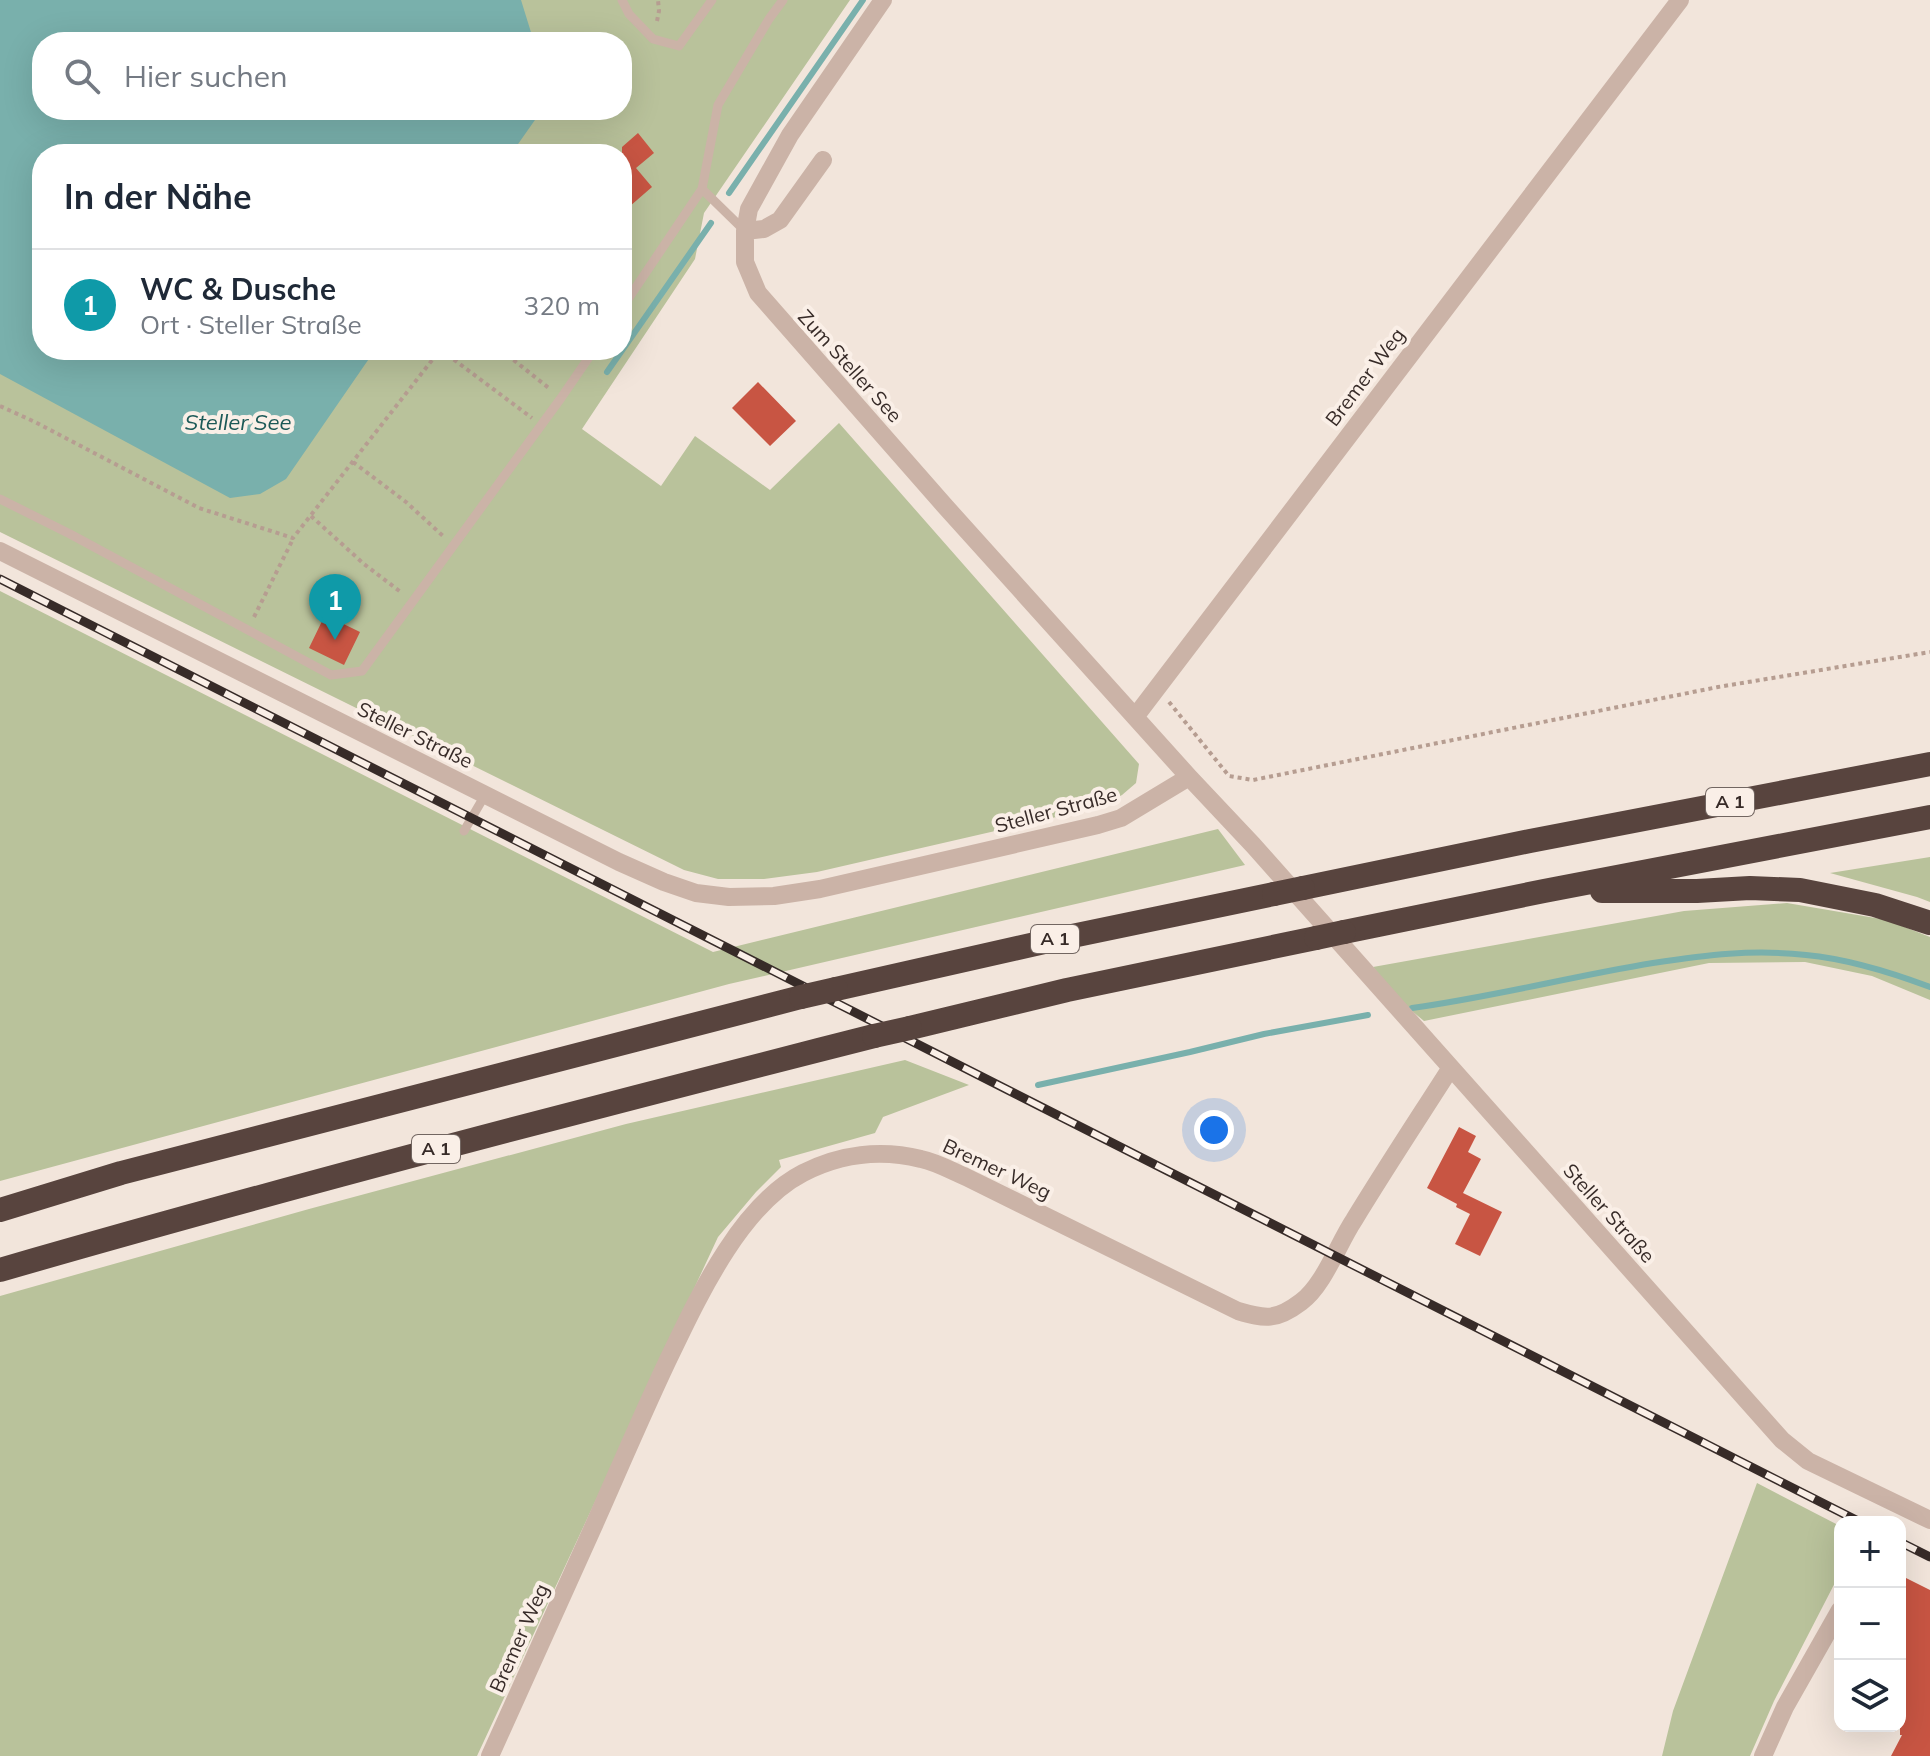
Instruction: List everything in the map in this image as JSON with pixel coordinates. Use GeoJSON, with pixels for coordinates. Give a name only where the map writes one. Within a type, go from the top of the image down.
{"type":"FeatureCollection","features":[{"type":"Feature","properties":{"kind":"highway","name":"A 1"},"geometry":{"type":"LineString","coordinates":[[0,1210],[121,1173],[801,997],[1068,937],[1515,844],[1930,764]]}},
{"type":"Feature","properties":{"kind":"highway","name":"A 1"},"geometry":{"type":"LineString","coordinates":[[0,1270],[539,1121],[1067,990],[1544,891],[1930,817]]}},
{"type":"Feature","properties":{"kind":"highway"},"geometry":{"type":"LineString","coordinates":[[1544,891],[1800,890],[1875,905],[1930,923]]}},
{"type":"Feature","properties":{"kind":"street","name":"Zum Steller See"},"geometry":{"type":"LineString","coordinates":[[883,0],[790,135],[765,177],[749,209],[745,262],[758,293],[768,306],[1135,717]]}},
{"type":"Feature","properties":{"kind":"street","name":"Bremer Weg"},"geometry":{"type":"LineString","coordinates":[[1135,717],[1680,0]]}},
{"type":"Feature","properties":{"kind":"street"},"geometry":{"type":"LineString","coordinates":[[745,231],[764,229],[780,220],[823,160]]}},
{"type":"Feature","properties":{"kind":"street","name":"Steller Straße"},"geometry":{"type":"LineString","coordinates":[[0,551],[619,862],[696,893],[729,897],[774,896],[820,889],[1098,825],[1121,818],[1189,777],[1782,1440],[1808,1461],[1930,1520]]}},
{"type":"Feature","properties":{"kind":"street"},"geometry":{"type":"LineString","coordinates":[[1135,717],[1189,777]]}},
{"type":"Feature","properties":{"kind":"street","name":"Bremer Weg"},"geometry":{"type":"LineString","coordinates":[[490,1756],[690,1313],[732,1243],[767,1199],[783,1186],[803,1173],[851,1156],[879,1153],[923,1159],[966,1177],[1238,1311],[1264,1319],[1304,1300],[1321,1278],[1352,1222],[1450,1069]]}},
{"type":"Feature","properties":{"kind":"street"},"geometry":{"type":"LineString","coordinates":[[1893,1516],[1899,1505]]}},
{"type":"Feature","properties":{"kind":"street"},"geometry":{"type":"LineString","coordinates":[[1763,1756],[1785,1707],[1834,1621]]}},
{"type":"Feature","properties":{"kind":"lane"},"geometry":{"type":"LineString","coordinates":[[622,0],[629,14],[653,39],[679,46],[712,0]]}},
{"type":"Feature","properties":{"kind":"lane"},"geometry":{"type":"LineString","coordinates":[[632,293],[702,189],[718,105],[783,0]]}},
{"type":"Feature","properties":{"kind":"lane"},"geometry":{"type":"LineString","coordinates":[[702,189],[745,231]]}},
{"type":"Feature","properties":{"kind":"lane"},"geometry":{"type":"LineString","coordinates":[[0,499],[331,675],[362,671],[587,360]]}},
{"type":"Feature","properties":{"kind":"lane"},"geometry":{"type":"LineString","coordinates":[[464,831],[485,795]]}},
{"type":"Feature","properties":{"kind":"path"},"geometry":{"type":"LineString","coordinates":[[248,630],[293,538],[432,360]]}},
{"type":"Feature","properties":{"kind":"path"},"geometry":{"type":"LineString","coordinates":[[454,360],[542,425]]}},
{"type":"Feature","properties":{"kind":"path"},"geometry":{"type":"LineString","coordinates":[[514,360],[561,398]]}},
{"type":"Feature","properties":{"kind":"path"},"geometry":{"type":"LineString","coordinates":[[0,406],[199,508],[293,538]]}},
{"type":"Feature","properties":{"kind":"path"},"geometry":{"type":"LineString","coordinates":[[353,462],[406,502],[454,546]]}},
{"type":"Feature","properties":{"kind":"path"},"geometry":{"type":"LineString","coordinates":[[311,516],[364,564],[413,601]]}},
{"type":"Feature","properties":{"kind":"path"},"geometry":{"type":"LineString","coordinates":[[1157,687],[1229,776],[1253,780],[1718,687],[1930,652]]}},
{"type":"Feature","properties":{"kind":"green space"},"geometry":{"type":"Polygon","coordinates":[[[0,0],[850,0],[704,213],[695,259],[632,354],[632,144],[32,144],[32,360],[628,360],[582,429],[661,486],[695,436],[770,490],[839,423],[1139,764],[1136,783],[1100,807],[817,872],[764,879],[718,879],[684,870],[0,532],[0,0]]]}},
{"type":"Feature","properties":{"kind":"green space"},"geometry":{"type":"Polygon","coordinates":[[[0,591],[713,952],[1218,829],[1245,865],[729,984],[0,1181],[0,591]]]}},
{"type":"Feature","properties":{"kind":"green space"},"geometry":{"type":"Polygon","coordinates":[[[1930,857],[1930,902],[1830,873],[1930,857]]]}},
{"type":"Feature","properties":{"kind":"green space"},"geometry":{"type":"Polygon","coordinates":[[[1787,903],[1887,920],[1930,937],[1930,1000],[1872,976],[1805,962],[1709,963],[1424,1021],[1401,1002],[1373,967],[1684,911],[1787,903]]]}},
{"type":"Feature","properties":{"kind":"green space"},"geometry":{"type":"Polygon","coordinates":[[[905,1060],[969,1085],[883,1117],[875,1133],[779,1160],[781,1167],[718,1237],[477,1756],[0,1756],[0,1296],[626,1124],[905,1060]]]}},
{"type":"Feature","properties":{"kind":"green space"},"geometry":{"type":"Polygon","coordinates":[[[1757,1483],[1834,1523],[1834,1585],[1774,1701],[1750,1756],[1662,1756],[1673,1711],[1757,1483]]]}},
{"type":"Feature","properties":{"kind":"water","name":"Steller See"},"geometry":{"type":"Polygon","coordinates":[[[0,0],[521,0],[531,32],[32,32],[32,120],[535,120],[518,144],[32,144],[32,360],[368,360],[286,479],[260,494],[230,498],[0,374],[0,0]]]}},
{"type":"Feature","properties":{"kind":"building"},"geometry":{"type":"Polygon","coordinates":[[[638,133],[654,153],[636,168],[652,187],[632,204],[632,144],[625,144],[638,133]]]}},
{"type":"Feature","properties":{"kind":"building"},"geometry":{"type":"Polygon","coordinates":[[[758,382],[796,421],[770,446],[732,408],[758,382]]]}},
{"type":"Feature","properties":{"kind":"building"},"geometry":{"type":"Polygon","coordinates":[[[325,615],[360,632],[344,665],[309,648],[325,615]]]}},
{"type":"Feature","properties":{"kind":"building"},"geometry":{"type":"Polygon","coordinates":[[[1459,1127],[1476,1136],[1468,1152],[1481,1159],[1463,1193],[1502,1212],[1480,1256],[1455,1244],[1470,1214],[1427,1188],[1459,1127]]]}},
{"type":"Feature","properties":{"kind":"building"},"geometry":{"type":"Polygon","coordinates":[[[1906,1578],[1930,1590],[1930,1756],[1891,1756],[1900,1732],[1906,1732],[1906,1578]]]}},
{"type":"Feature","properties":{"kind":"waterway"},"geometry":{"type":"LineString","coordinates":[[729,193],[863,0]]}},
{"type":"Feature","properties":{"kind":"waterway"},"geometry":{"type":"LineString","coordinates":[[632,336],[711,223]]}},
{"type":"Feature","properties":{"kind":"waterway"},"geometry":{"type":"LineString","coordinates":[[607,372],[615,360]]}},
{"type":"Feature","properties":{"kind":"waterway"},"geometry":{"type":"LineString","coordinates":[[1412,1008],[1653,963],[1748,953],[1822,957],[1885,971],[1930,987]]}},
{"type":"Feature","properties":{"kind":"waterway"},"geometry":{"type":"LineString","coordinates":[[1038,1085],[1264,1034],[1368,1015]]}},
{"type":"Feature","properties":{"kind":"railway"},"geometry":{"type":"LineString","coordinates":[[0,579],[1848,1516]]}},
{"type":"Feature","properties":{"kind":"railway"},"geometry":{"type":"LineString","coordinates":[[1906,1545],[1930,1557]]}},
{"type":"Feature","properties":{"kind":"place","name":"WC & Dusche"},"geometry":{"type":"Point","coordinates":[335,640]}}]}
